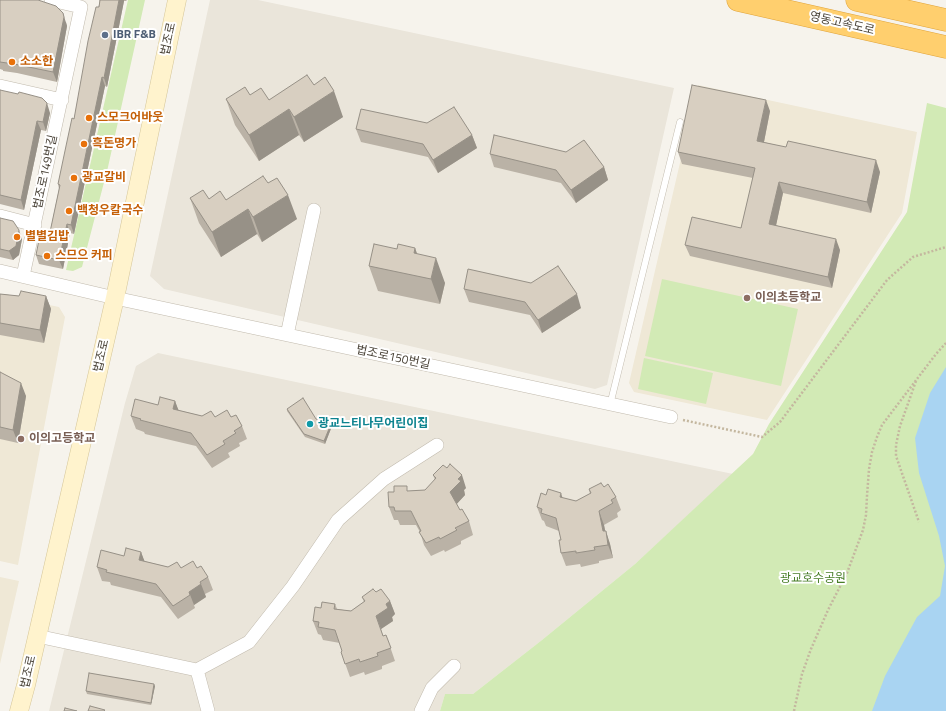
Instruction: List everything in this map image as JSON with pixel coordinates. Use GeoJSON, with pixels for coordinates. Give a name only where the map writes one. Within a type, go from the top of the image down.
{"type":"FeatureCollection","features":[{"type":"Feature","properties":{"kind":"highway","name":"영동고속도로"},"geometry":{"type":"LineString","coordinates":[[738,0],[946,47]]}},
{"type":"Feature","properties":{"kind":"highway"},"geometry":{"type":"LineString","coordinates":[[857,0],[946,20]]}},
{"type":"Feature","properties":{"kind":"street","name":"법조로149번길"},"geometry":{"type":"LineString","coordinates":[[23,276],[81,7],[51,0]]}},
{"type":"Feature","properties":{"kind":"street","name":"법조로"},"geometry":{"type":"LineString","coordinates":[[19,711],[115,298],[177,0]]}},
{"type":"Feature","properties":{"kind":"street"},"geometry":{"type":"LineString","coordinates":[[0,86],[62,100]]}},
{"type":"Feature","properties":{"kind":"street"},"geometry":{"type":"LineString","coordinates":[[287,335],[314,210]]}},
{"type":"Feature","properties":{"kind":"street"},"geometry":{"type":"LineString","coordinates":[[0,216],[35,225]]}},
{"type":"Feature","properties":{"kind":"street"},"geometry":{"type":"LineString","coordinates":[[0,271],[115,298]]}},
{"type":"Feature","properties":{"kind":"street","name":"법조로150번길"},"geometry":{"type":"LineString","coordinates":[[115,298],[671,418]]}},
{"type":"Feature","properties":{"kind":"street"},"geometry":{"type":"LineString","coordinates":[[37,636],[196,670],[250,642],[292,586],[338,520],[384,479],[437,445]]}},
{"type":"Feature","properties":{"kind":"street"},"geometry":{"type":"LineString","coordinates":[[421,711],[432,688],[454,666]]}},
{"type":"Feature","properties":{"kind":"street"},"geometry":{"type":"LineString","coordinates":[[196,670],[208,711]]}},
{"type":"Feature","properties":{"kind":"lane"},"geometry":{"type":"LineString","coordinates":[[610,405],[680,122]]}},
{"type":"Feature","properties":{"kind":"path"},"geometry":{"type":"LineString","coordinates":[[671,418],[762,437],[780,422],[887,280],[913,257],[946,247]]}},
{"type":"Feature","properties":{"kind":"path"},"geometry":{"type":"LineString","coordinates":[[794,711],[802,674],[811,649],[847,572],[864,530],[872,452],[882,424],[946,343]]}},
{"type":"Feature","properties":{"kind":"path"},"geometry":{"type":"LineString","coordinates":[[917,379],[900,426],[896,445],[896,456],[919,522]]}},
{"type":"Feature","properties":{"kind":"shaded area"},"geometry":{"type":"Polygon","coordinates":[[[210,0],[258,0],[674,88],[607,385],[595,389],[164,289],[150,276],[210,0]]]}},
{"type":"Feature","properties":{"kind":"shaded area","name":"이의초등학교"},"geometry":{"type":"Polygon","coordinates":[[[698,85],[917,132],[902,213],[767,420],[634,392],[629,383],[698,85]]]}},
{"type":"Feature","properties":{"kind":"shaded area","name":"이의고등학교"},"geometry":{"type":"Polygon","coordinates":[[[0,295],[59,307],[65,317],[18,565],[0,561],[0,295]]]}},
{"type":"Feature","properties":{"kind":"shaded area"},"geometry":{"type":"Polygon","coordinates":[[[158,353],[733,474],[635,564],[473,694],[445,694],[440,711],[49,711],[125,403],[136,366],[158,353]]]}},
{"type":"Feature","properties":{"kind":"shaded area"},"geometry":{"type":"Polygon","coordinates":[[[0,577],[19,581],[0,664],[0,577]]]}},
{"type":"Feature","properties":{"kind":"green space"},"geometry":{"type":"Polygon","coordinates":[[[128,0],[145,0],[108,167],[82,267],[73,271],[66,270],[128,0]]]}},
{"type":"Feature","properties":{"kind":"green space","name":"광교호수공원"},"geometry":{"type":"Polygon","coordinates":[[[927,103],[946,108],[946,711],[440,711],[445,694],[473,694],[635,564],[753,454],[769,424],[907,212],[927,103]]]}},
{"type":"Feature","properties":{"kind":"green space"},"geometry":{"type":"Polygon","coordinates":[[[662,279],[798,309],[781,386],[645,356],[662,279]]]}},
{"type":"Feature","properties":{"kind":"green space"},"geometry":{"type":"Polygon","coordinates":[[[644,358],[713,373],[706,404],[638,389],[644,358]]]}},
{"type":"Feature","properties":{"kind":"water"},"geometry":{"type":"Polygon","coordinates":[[[946,367],[946,711],[872,711],[885,676],[917,617],[940,596],[945,566],[939,536],[919,473],[915,438],[930,393],[946,367]]]}},
{"type":"Feature","properties":{"kind":"building"},"geometry":{"type":"Polygon","coordinates":[[[0,0],[38,0],[56,6],[63,13],[64,17],[53,72],[0,62],[0,0]]]}},
{"type":"Feature","properties":{"kind":"building"},"geometry":{"type":"Polygon","coordinates":[[[100,0],[119,0],[104,78],[102,77],[71,225],[67,224],[59,260],[36,255],[41,230],[50,232],[60,185],[58,184],[72,118],[74,119],[88,41],[96,7],[99,7],[100,0]]]}},
{"type":"Feature","properties":{"kind":"building"},"geometry":{"type":"Polygon","coordinates":[[[307,75],[314,85],[325,77],[334,91],[294,117],[289,109],[249,135],[226,99],[245,87],[250,95],[261,88],[269,100],[307,75]]]}},
{"type":"Feature","properties":{"kind":"building"},"geometry":{"type":"Polygon","coordinates":[[[692,85],[766,100],[757,141],[786,147],[788,141],[876,160],[867,202],[779,182],[769,224],[836,239],[828,277],[685,245],[692,217],[741,228],[755,168],[678,152],[692,85]]]}},
{"type":"Feature","properties":{"kind":"building"},"geometry":{"type":"Polygon","coordinates":[[[0,90],[18,94],[19,92],[42,98],[47,103],[43,122],[37,121],[21,200],[0,195],[0,90]]]}},
{"type":"Feature","properties":{"kind":"building"},"geometry":{"type":"Polygon","coordinates":[[[454,107],[472,135],[433,160],[423,144],[356,129],[361,109],[427,123],[454,107]]]}},
{"type":"Feature","properties":{"kind":"building"},"geometry":{"type":"Polygon","coordinates":[[[494,135],[566,152],[584,140],[604,167],[571,190],[556,170],[490,154],[494,135]]]}},
{"type":"Feature","properties":{"kind":"building"},"geometry":{"type":"Polygon","coordinates":[[[263,176],[268,183],[277,178],[288,195],[253,217],[248,209],[212,232],[190,198],[203,190],[209,199],[220,191],[226,200],[263,176]]]}},
{"type":"Feature","properties":{"kind":"building"},"geometry":{"type":"Polygon","coordinates":[[[0,218],[13,221],[19,230],[16,246],[9,251],[0,249],[0,218]]]}},
{"type":"Feature","properties":{"kind":"building"},"geometry":{"type":"Polygon","coordinates":[[[374,244],[397,249],[398,244],[415,248],[414,253],[436,258],[431,279],[369,266],[374,244]]]}},
{"type":"Feature","properties":{"kind":"building"},"geometry":{"type":"Polygon","coordinates":[[[558,266],[577,294],[538,320],[525,302],[464,289],[468,269],[531,283],[558,266]]]}},
{"type":"Feature","properties":{"kind":"building"},"geometry":{"type":"Polygon","coordinates":[[[21,291],[46,296],[40,330],[0,323],[0,294],[19,296],[21,291]]]}},
{"type":"Feature","properties":{"kind":"building"},"geometry":{"type":"Polygon","coordinates":[[[0,372],[21,383],[13,430],[0,427],[0,372]]]}},
{"type":"Feature","properties":{"kind":"building"},"geometry":{"type":"Polygon","coordinates":[[[160,397],[175,401],[173,409],[202,416],[211,411],[215,417],[227,410],[231,417],[236,415],[242,426],[234,431],[236,433],[223,441],[225,444],[207,455],[191,433],[140,420],[141,419],[131,416],[135,399],[158,405],[160,397]]]}},
{"type":"Feature","properties":{"kind":"building","name":"광교느티나무어린이집"},"geometry":{"type":"Polygon","coordinates":[[[303,398],[316,419],[331,424],[324,441],[304,434],[287,409],[303,398]]]}},
{"type":"Feature","properties":{"kind":"building"},"geometry":{"type":"Polygon","coordinates":[[[450,464],[462,475],[458,479],[461,481],[450,492],[460,510],[462,509],[469,521],[455,528],[457,530],[440,539],[439,537],[426,543],[419,532],[421,531],[411,511],[395,511],[394,507],[389,507],[388,492],[394,492],[394,486],[407,486],[407,491],[425,490],[436,478],[433,475],[443,465],[447,468],[450,464]]]}},
{"type":"Feature","properties":{"kind":"building"},"geometry":{"type":"Polygon","coordinates":[[[601,483],[604,487],[608,484],[616,497],[611,500],[613,503],[599,511],[603,531],[606,531],[608,545],[594,547],[595,550],[576,553],[576,551],[561,553],[559,540],[561,540],[556,518],[541,513],[542,509],[537,507],[541,493],[546,495],[548,489],[561,493],[560,497],[576,501],[591,493],[589,489],[601,483]]]}},
{"type":"Feature","properties":{"kind":"building"},"geometry":{"type":"Polygon","coordinates":[[[126,548],[141,552],[139,560],[168,567],[177,562],[181,568],[193,561],[197,568],[201,566],[208,577],[189,592],[190,595],[173,606],[156,584],[106,572],[107,570],[97,567],[101,550],[124,556],[126,548]]]}},
{"type":"Feature","properties":{"kind":"building"},"geometry":{"type":"Polygon","coordinates":[[[373,589],[376,592],[381,589],[390,601],[386,604],[388,608],[376,616],[383,636],[386,635],[391,648],[377,653],[378,656],[360,662],[359,659],[345,664],[335,630],[318,627],[319,622],[313,621],[315,607],[321,608],[322,602],[335,604],[334,609],[351,611],[365,601],[362,597],[373,589]]]}},
{"type":"Feature","properties":{"kind":"building"},"geometry":{"type":"Polygon","coordinates":[[[89,673],[154,684],[151,703],[86,691],[89,673]]]}},
{"type":"Feature","properties":{"kind":"building"},"geometry":{"type":"Polygon","coordinates":[[[90,706],[105,710],[88,711],[90,706]]]}},
{"type":"Feature","properties":{"kind":"building"},"geometry":{"type":"Polygon","coordinates":[[[65,708],[77,711],[64,711],[65,708]]]}},
{"type":"Feature","properties":{"kind":"place","name":"IBR F&B"},"geometry":{"type":"Point","coordinates":[105,35]}},
{"type":"Feature","properties":{"kind":"place","name":"소소한"},"geometry":{"type":"Point","coordinates":[12,62]}},
{"type":"Feature","properties":{"kind":"place","name":"스모크어바웃"},"geometry":{"type":"Point","coordinates":[89,118]}},
{"type":"Feature","properties":{"kind":"place","name":"흑돈명가"},"geometry":{"type":"Point","coordinates":[84,144]}},
{"type":"Feature","properties":{"kind":"place","name":"광교갈비"},"geometry":{"type":"Point","coordinates":[74,178]}},
{"type":"Feature","properties":{"kind":"place","name":"백청우칼국수"},"geometry":{"type":"Point","coordinates":[69,211]}},
{"type":"Feature","properties":{"kind":"place","name":"별별김밥"},"geometry":{"type":"Point","coordinates":[17,237]}},
{"type":"Feature","properties":{"kind":"place","name":"스므으 커피"},"geometry":{"type":"Point","coordinates":[47,256]}},
{"type":"Feature","properties":{"kind":"place","name":"이의초등학교"},"geometry":{"type":"Point","coordinates":[747,298]}},
{"type":"Feature","properties":{"kind":"place","name":"광교느티나무어린이집"},"geometry":{"type":"Point","coordinates":[310,424]}},
{"type":"Feature","properties":{"kind":"place","name":"이의고등학교"},"geometry":{"type":"Point","coordinates":[21,439]}}]}
